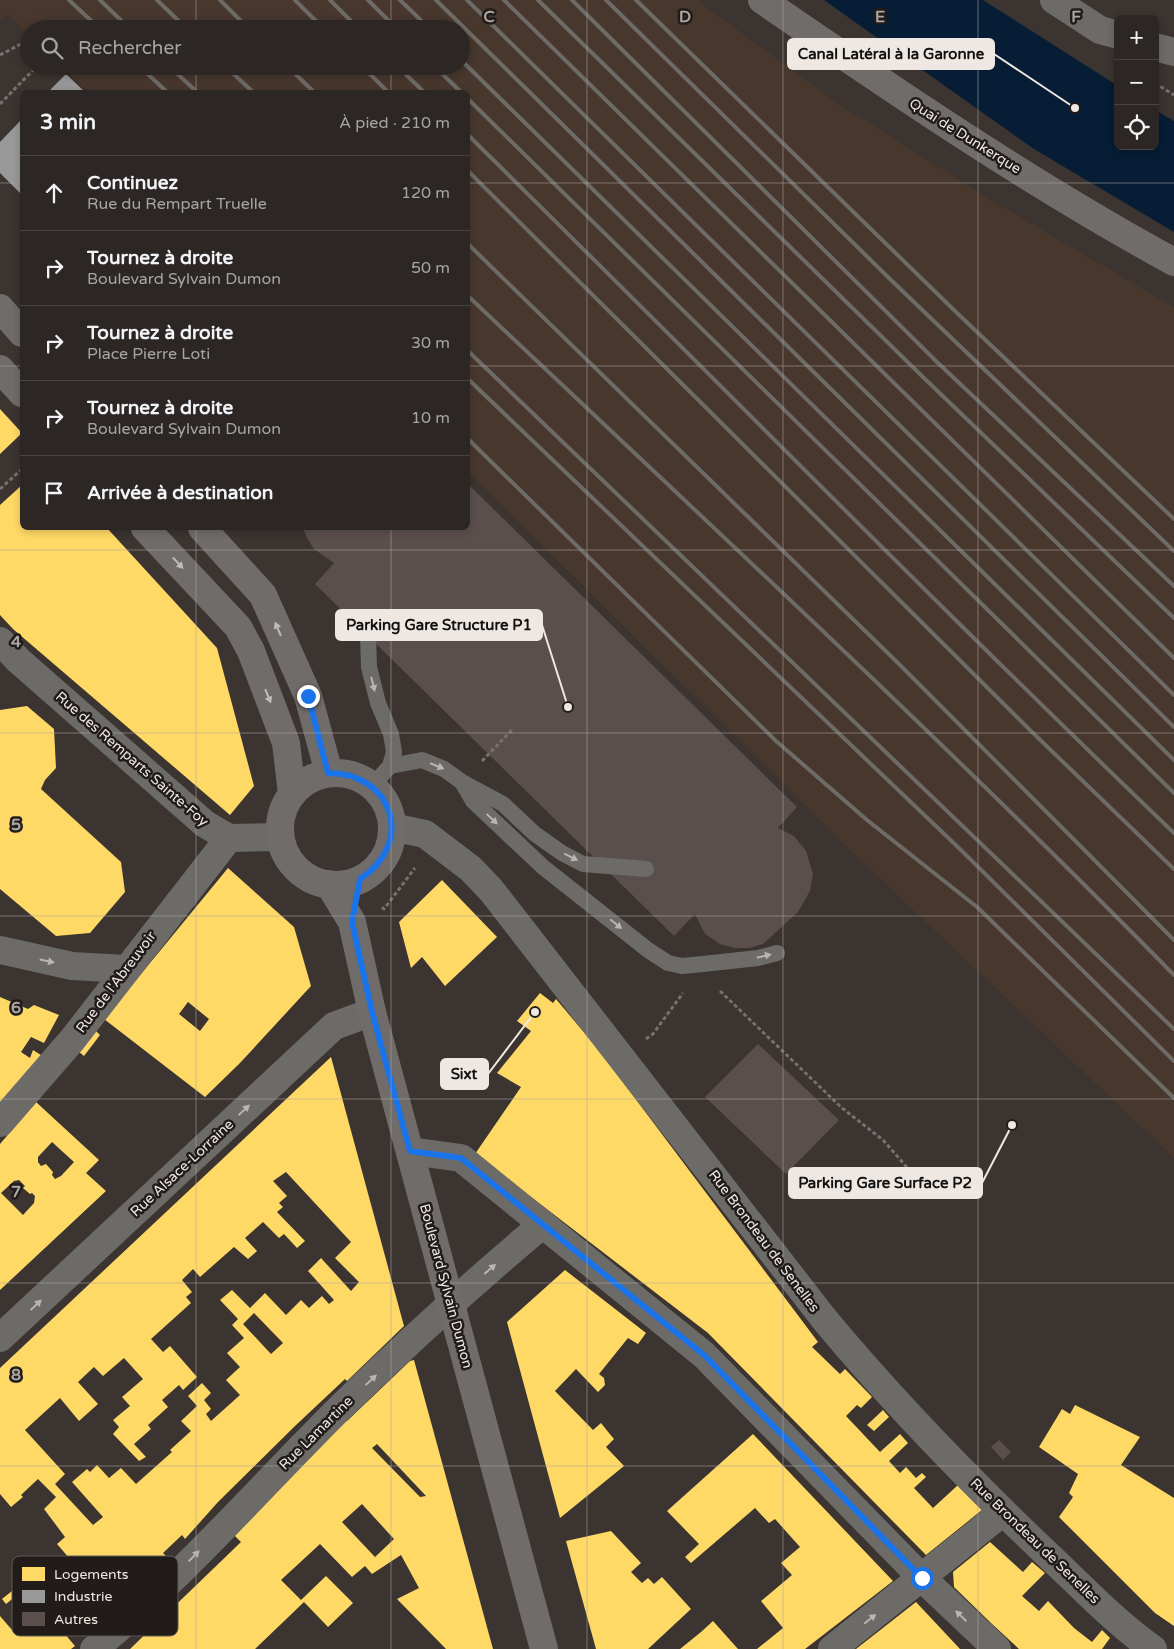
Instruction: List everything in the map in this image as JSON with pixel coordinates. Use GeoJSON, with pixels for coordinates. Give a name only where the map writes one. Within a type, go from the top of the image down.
{"type":"FeatureCollection","features":[{"type":"Feature","properties":{"kind":"street","name":"Quai de Dunkerque"},"geometry":{"type":"LineString","coordinates":[[762,0],[923,111],[1121,233],[1174,262]]}},
{"type":"Feature","properties":{"kind":"street"},"geometry":{"type":"LineString","coordinates":[[1054,0],[1100,30],[1114,34]]}},
{"type":"Feature","properties":{"kind":"street"},"geometry":{"type":"LineString","coordinates":[[1159,48],[1174,52]]}},
{"type":"Feature","properties":{"kind":"street"},"geometry":{"type":"LineString","coordinates":[[0,308],[20,330]]}},
{"type":"Feature","properties":{"kind":"street"},"geometry":{"type":"LineString","coordinates":[[0,369],[20,391]]}},
{"type":"Feature","properties":{"kind":"street"},"geometry":{"type":"LineString","coordinates":[[147,530],[238,628],[251,651],[286,743],[292,794]]}},
{"type":"Feature","properties":{"kind":"street"},"geometry":{"type":"LineString","coordinates":[[204,530],[264,595],[308,696],[328,773]]}},
{"type":"Feature","properties":{"kind":"street","name":"Rue des Remparts Sainte-Foy"},"geometry":{"type":"LineString","coordinates":[[0,641],[18,660],[205,824],[229,838]]}},
{"type":"Feature","properties":{"kind":"street"},"geometry":{"type":"LineString","coordinates":[[328,773],[344,773],[359,778],[372,786],[383,798],[392,828],[389,845],[381,861],[360,879],[345,884],[329,884],[314,880],[300,871],[291,862],[280,837],[282,814],[292,794],[302,784],[328,773]]}},
{"type":"Feature","properties":{"kind":"street","name":"Rue Brondeau de Senelles"},"geometry":{"type":"LineString","coordinates":[[392,828],[425,834],[471,869],[491,890],[824,1320],[876,1381],[1003,1512],[1120,1624],[1154,1649]]}},
{"type":"Feature","properties":{"kind":"street"},"geometry":{"type":"LineString","coordinates":[[229,838],[280,837]]}},
{"type":"Feature","properties":{"kind":"street","name":"Rue de l'Abreuvoir"},"geometry":{"type":"LineString","coordinates":[[0,1123],[73,1039],[126,968],[229,838]]}},
{"type":"Feature","properties":{"kind":"street","name":"Boulevard Sylvain Dumon"},"geometry":{"type":"LineString","coordinates":[[352,922],[360,879]]}},
{"type":"Feature","properties":{"kind":"street","name":"Boulevard Sylvain Dumon"},"geometry":{"type":"LineString","coordinates":[[329,884],[352,922],[372,1012],[544,1649]]}},
{"type":"Feature","properties":{"kind":"street"},"geometry":{"type":"LineString","coordinates":[[0,950],[72,966],[126,968]]}},
{"type":"Feature","properties":{"kind":"street","name":"Rue Alsace-Lorraine"},"geometry":{"type":"LineString","coordinates":[[0,1338],[334,1026],[372,1012]]}},
{"type":"Feature","properties":{"kind":"street"},"geometry":{"type":"LineString","coordinates":[[410,1151],[461,1158],[704,1355],[922,1578],[996,1649]]}},
{"type":"Feature","properties":{"kind":"street","name":"Rue Lamartine"},"geometry":{"type":"LineString","coordinates":[[178,1573],[343,1406],[451,1303],[543,1224]]}},
{"type":"Feature","properties":{"kind":"street"},"geometry":{"type":"LineString","coordinates":[[832,1649],[1003,1512]]}},
{"type":"Feature","properties":{"kind":"street","name":"Rue Lamartine"},"geometry":{"type":"LineString","coordinates":[[94,1649],[110,1636]]}},
{"type":"Feature","properties":{"kind":"lane"},"geometry":{"type":"LineString","coordinates":[[368,636],[369,667],[378,703],[391,734],[394,752],[390,766],[372,786]]}},
{"type":"Feature","properties":{"kind":"lane"},"geometry":{"type":"LineString","coordinates":[[390,766],[422,760],[444,769],[462,782],[503,804],[535,834],[562,853],[583,864],[646,869]]}},
{"type":"Feature","properties":{"kind":"lane"},"geometry":{"type":"LineString","coordinates":[[462,782],[473,801],[544,866],[648,950],[668,963],[682,966],[758,958],[777,953]]}},
{"type":"Feature","properties":{"kind":"path"},"geometry":{"type":"LineString","coordinates":[[0,55],[20,45]]}},
{"type":"Feature","properties":{"kind":"path"},"geometry":{"type":"LineString","coordinates":[[0,104],[29,75]]}},
{"type":"Feature","properties":{"kind":"path"},"geometry":{"type":"LineString","coordinates":[[1159,86],[1174,95]]}},
{"type":"Feature","properties":{"kind":"path"},"geometry":{"type":"LineString","coordinates":[[0,489],[20,471]]}},
{"type":"Feature","properties":{"kind":"path"},"geometry":{"type":"LineString","coordinates":[[384,909],[401,889],[416,864]]}},
{"type":"Feature","properties":{"kind":"path"},"geometry":{"type":"LineString","coordinates":[[717,987],[842,1108],[883,1140],[919,1181]]}},
{"type":"Feature","properties":{"kind":"path"},"geometry":{"type":"LineString","coordinates":[[622,1057],[653,1034],[687,988]]}},
{"type":"Feature","properties":{"kind":"shaded area"},"geometry":{"type":"Polygon","coordinates":[[[0,0],[697,0],[833,100],[993,201],[1174,307],[1174,1158],[853,853],[470,474],[470,90],[88,90],[69,75],[470,75],[470,20],[20,20],[20,27],[7,14],[0,21],[0,0]]]}},
{"type":"Feature","properties":{"kind":"water"},"geometry":{"type":"Polygon","coordinates":[[[824,0],[983,0],[1114,83],[1114,150],[1159,150],[1159,112],[1174,121],[1174,232],[1034,149],[824,0]]]}},
{"type":"Feature","properties":{"kind":"building: Logements"},"geometry":{"type":"Polygon","coordinates":[[[0,409],[20,431],[20,435],[0,454],[0,409]]]}},
{"type":"Feature","properties":{"kind":"building: Logements"},"geometry":{"type":"Polygon","coordinates":[[[20,487],[20,530],[109,530],[217,648],[254,786],[230,815],[13,629],[0,615],[0,505],[20,487]]]}},
{"type":"Feature","properties":{"kind":"building: Logements"},"geometry":{"type":"Polygon","coordinates":[[[27,706],[54,729],[56,768],[45,780],[41,789],[121,862],[125,892],[90,933],[56,936],[0,889],[0,710],[27,706]]]}},
{"type":"Feature","properties":{"kind":"building: Logements"},"geometry":{"type":"Polygon","coordinates":[[[228,868],[294,927],[311,986],[240,1063],[205,1097],[104,1019],[228,868]],[[188,1002],[179,1014],[200,1031],[209,1019],[188,1002]]]}},
{"type":"Feature","properties":{"kind":"building: Logements"},"geometry":{"type":"Polygon","coordinates":[[[442,880],[497,937],[445,986],[422,957],[411,968],[399,922],[442,880]]]}},
{"type":"Feature","properties":{"kind":"building: Logements"},"geometry":{"type":"Polygon","coordinates":[[[540,993],[553,1003],[556,999],[598,1049],[818,1342],[812,1347],[840,1374],[845,1369],[872,1397],[861,1408],[857,1405],[846,1416],[880,1452],[900,1434],[908,1443],[889,1461],[900,1473],[906,1467],[916,1478],[922,1473],[926,1477],[914,1488],[933,1508],[958,1485],[982,1510],[926,1555],[708,1333],[475,1154],[521,1087],[497,1073],[531,1031],[517,1021],[540,993]]]}},
{"type":"Feature","properties":{"kind":"building: Logements"},"geometry":{"type":"Polygon","coordinates":[[[0,997],[28,1009],[34,1005],[59,1015],[44,1043],[31,1037],[21,1052],[30,1058],[33,1050],[44,1057],[0,1109],[0,997]]]}},
{"type":"Feature","properties":{"kind":"building: Logements"},"geometry":{"type":"Polygon","coordinates":[[[95,1030],[100,1035],[84,1056],[78,1051],[95,1030]]]}},
{"type":"Feature","properties":{"kind":"building: Logements"},"geometry":{"type":"Polygon","coordinates":[[[331,1057],[404,1326],[347,1381],[345,1379],[295,1426],[218,1502],[185,1539],[182,1535],[163,1553],[166,1556],[67,1556],[57,1544],[65,1537],[44,1509],[56,1497],[38,1479],[21,1495],[23,1497],[11,1507],[0,1494],[0,1368],[331,1057]],[[286,1172],[273,1181],[287,1196],[279,1203],[283,1207],[277,1212],[305,1241],[297,1248],[284,1234],[279,1238],[263,1222],[245,1238],[257,1251],[248,1259],[234,1247],[200,1277],[193,1269],[182,1280],[192,1292],[186,1297],[191,1303],[151,1339],[163,1352],[170,1346],[197,1377],[183,1390],[179,1385],[162,1400],[168,1407],[148,1425],[151,1429],[134,1444],[146,1457],[139,1461],[113,1434],[119,1427],[113,1420],[130,1406],[122,1397],[143,1379],[124,1358],[103,1376],[94,1367],[78,1382],[98,1404],[79,1421],[60,1398],[25,1430],[65,1474],[55,1484],[93,1525],[103,1517],[72,1482],[87,1469],[90,1472],[97,1465],[109,1478],[121,1468],[136,1484],[172,1452],[170,1450],[191,1431],[181,1421],[197,1406],[188,1396],[202,1383],[211,1393],[204,1400],[211,1409],[206,1414],[211,1421],[240,1395],[226,1380],[240,1367],[227,1353],[244,1338],[232,1325],[238,1319],[220,1300],[232,1290],[250,1308],[265,1293],[286,1315],[301,1300],[309,1308],[322,1296],[329,1304],[334,1300],[308,1271],[321,1258],[351,1291],[359,1282],[335,1258],[351,1242],[286,1172]],[[254,1313],[243,1324],[271,1354],[283,1343],[254,1313]]]}},
{"type":"Feature","properties":{"kind":"building: Logements"},"geometry":{"type":"Polygon","coordinates":[[[36,1102],[99,1160],[86,1173],[106,1191],[0,1290],[0,1144],[36,1102]],[[52,1142],[38,1157],[38,1162],[41,1166],[46,1164],[53,1172],[52,1175],[55,1179],[61,1176],[74,1162],[52,1142]],[[19,1180],[14,1181],[1,1193],[23,1215],[34,1203],[35,1196],[23,1188],[25,1186],[19,1180]]]}},
{"type":"Feature","properties":{"kind":"building: Logements"},"geometry":{"type":"Polygon","coordinates":[[[565,1270],[646,1333],[638,1344],[628,1338],[599,1374],[604,1378],[605,1385],[598,1392],[576,1369],[555,1391],[593,1430],[601,1423],[614,1439],[606,1447],[624,1466],[560,1518],[507,1322],[565,1270]]]}},
{"type":"Feature","properties":{"kind":"building: Logements"},"geometry":{"type":"Polygon","coordinates":[[[414,1360],[493,1649],[446,1649],[397,1599],[419,1588],[401,1555],[372,1574],[365,1566],[352,1577],[320,1544],[281,1580],[301,1600],[326,1576],[353,1603],[328,1627],[304,1602],[255,1649],[130,1649],[143,1636],[178,1636],[178,1603],[241,1542],[230,1531],[343,1419],[347,1421],[410,1361],[414,1360]],[[377,1444],[372,1448],[420,1497],[426,1496],[377,1444]],[[362,1504],[342,1522],[375,1557],[394,1539],[362,1504]]]}},
{"type":"Feature","properties":{"kind":"building: Logements"},"geometry":{"type":"Polygon","coordinates":[[[1075,1405],[1140,1437],[1121,1465],[1174,1498],[1174,1626],[1155,1613],[1059,1517],[1073,1497],[1069,1493],[1078,1474],[1039,1447],[1062,1409],[1070,1414],[1075,1405]]]}},
{"type":"Feature","properties":{"kind":"building: Logements"},"geometry":{"type":"Polygon","coordinates":[[[883,1410],[889,1417],[874,1431],[867,1425],[883,1410]]]}},
{"type":"Feature","properties":{"kind":"building: Logements"},"geometry":{"type":"Polygon","coordinates":[[[753,1434],[893,1581],[805,1649],[757,1649],[783,1628],[761,1601],[792,1575],[781,1563],[800,1547],[775,1519],[769,1523],[755,1508],[691,1563],[685,1557],[699,1544],[667,1511],[753,1434]]]}},
{"type":"Feature","properties":{"kind":"building: Logements"},"geometry":{"type":"Polygon","coordinates":[[[611,1531],[641,1563],[631,1572],[642,1583],[648,1578],[654,1584],[662,1577],[691,1609],[648,1649],[596,1649],[566,1541],[611,1531]]]}},
{"type":"Feature","properties":{"kind":"building: Logements"},"geometry":{"type":"Polygon","coordinates":[[[990,1542],[1023,1572],[1032,1562],[1045,1573],[1022,1596],[1039,1611],[1048,1601],[1074,1628],[1092,1642],[1102,1630],[1110,1638],[1102,1649],[1019,1649],[992,1624],[954,1587],[953,1572],[990,1542]]]}},
{"type":"Feature","properties":{"kind":"building: Logements"},"geometry":{"type":"Polygon","coordinates":[[[12,1591],[12,1599],[6,1604],[2,1599],[12,1591]]]}},
{"type":"Feature","properties":{"kind":"building: Logements"},"geometry":{"type":"Polygon","coordinates":[[[916,1602],[960,1649],[856,1649],[879,1631],[916,1602]]]}},
{"type":"Feature","properties":{"kind":"building: Logements"},"geometry":{"type":"Polygon","coordinates":[[[0,1616],[12,1630],[12,1636],[66,1636],[75,1646],[71,1649],[0,1649],[0,1616]]]}},
{"type":"Feature","properties":{"kind":"building: Logements"},"geometry":{"type":"Polygon","coordinates":[[[713,1621],[738,1649],[680,1649],[701,1632],[713,1621]]]}},
{"type":"Feature","properties":{"kind":"building: Industrie"},"geometry":{"type":"Polygon","coordinates":[[[67,75],[83,90],[50,90],[67,75]]]}},
{"type":"Feature","properties":{"kind":"building: Industrie"},"geometry":{"type":"Polygon","coordinates":[[[20,121],[20,193],[0,173],[0,142],[20,121]]]}},
{"type":"Feature","properties":{"kind":"building: Autres"},"geometry":{"type":"Polygon","coordinates":[[[470,486],[797,807],[778,828],[794,836],[806,851],[813,874],[810,891],[798,912],[763,944],[750,948],[735,948],[720,944],[705,934],[695,914],[674,936],[315,584],[334,563],[314,549],[304,530],[470,530],[470,486]]]}},
{"type":"Feature","properties":{"kind":"building: Autres"},"geometry":{"type":"Polygon","coordinates":[[[758,1044],[839,1120],[786,1174],[705,1097],[758,1044]]]}},
{"type":"Feature","properties":{"kind":"building: Autres"},"geometry":{"type":"Polygon","coordinates":[[[999,1440],[1011,1452],[1003,1460],[991,1447],[999,1440]]]}},
{"type":"Feature","properties":{"kind":"railway"},"geometry":{"type":"LineString","coordinates":[[69,0],[90,20]]}},
{"type":"Feature","properties":{"kind":"railway"},"geometry":{"type":"LineString","coordinates":[[100,0],[121,20]]}},
{"type":"Feature","properties":{"kind":"railway"},"geometry":{"type":"LineString","coordinates":[[157,0],[178,20]]}},
{"type":"Feature","properties":{"kind":"railway"},"geometry":{"type":"LineString","coordinates":[[220,0],[240,20]]}},
{"type":"Feature","properties":{"kind":"railway"},"geometry":{"type":"LineString","coordinates":[[295,0],[315,20]]}},
{"type":"Feature","properties":{"kind":"railway"},"geometry":{"type":"LineString","coordinates":[[330,0],[350,20]]}},
{"type":"Feature","properties":{"kind":"railway"},"geometry":{"type":"LineString","coordinates":[[368,0],[388,20]]}},
{"type":"Feature","properties":{"kind":"railway"},"geometry":{"type":"LineString","coordinates":[[400,0],[421,20]]}},
{"type":"Feature","properties":{"kind":"railway"},"geometry":{"type":"LineString","coordinates":[[436,0],[456,20]]}},
{"type":"Feature","properties":{"kind":"railway"},"geometry":{"type":"LineString","coordinates":[[467,0],[1174,695]]}},
{"type":"Feature","properties":{"kind":"railway"},"geometry":{"type":"LineString","coordinates":[[504,0],[1174,658]]}},
{"type":"Feature","properties":{"kind":"railway"},"geometry":{"type":"LineString","coordinates":[[538,0],[925,379],[1174,618]]}},
{"type":"Feature","properties":{"kind":"railway"},"geometry":{"type":"LineString","coordinates":[[572,0],[937,362],[1174,586]]}},
{"type":"Feature","properties":{"kind":"railway"},"geometry":{"type":"LineString","coordinates":[[606,0],[892,281],[1174,551]]}},
{"type":"Feature","properties":{"kind":"railway"},"geometry":{"type":"LineString","coordinates":[[636,0],[956,312],[1174,519]]}},
{"type":"Feature","properties":{"kind":"railway"},"geometry":{"type":"LineString","coordinates":[[470,33],[1174,727]]}},
{"type":"Feature","properties":{"kind":"railway"},"geometry":{"type":"LineString","coordinates":[[470,69],[1174,760]]}},
{"type":"Feature","properties":{"kind":"railway"},"geometry":{"type":"LineString","coordinates":[[149,75],[165,90]]}},
{"type":"Feature","properties":{"kind":"railway"},"geometry":{"type":"LineString","coordinates":[[179,75],[195,90]]}},
{"type":"Feature","properties":{"kind":"railway"},"geometry":{"type":"LineString","coordinates":[[235,75],[251,90]]}},
{"type":"Feature","properties":{"kind":"railway"},"geometry":{"type":"LineString","coordinates":[[296,75],[312,90]]}},
{"type":"Feature","properties":{"kind":"railway"},"geometry":{"type":"LineString","coordinates":[[371,75],[386,90]]}},
{"type":"Feature","properties":{"kind":"railway"},"geometry":{"type":"LineString","coordinates":[[406,75],[422,90]]}},
{"type":"Feature","properties":{"kind":"railway"},"geometry":{"type":"LineString","coordinates":[[443,75],[459,90]]}},
{"type":"Feature","properties":{"kind":"railway"},"geometry":{"type":"LineString","coordinates":[[470,101],[1174,793]]}},
{"type":"Feature","properties":{"kind":"railway"},"geometry":{"type":"LineString","coordinates":[[470,137],[908,573],[1174,833]]}},
{"type":"Feature","properties":{"kind":"railway"},"geometry":{"type":"LineString","coordinates":[[470,173],[1032,732],[1174,869]]}},
{"type":"Feature","properties":{"kind":"railway"},"geometry":{"type":"LineString","coordinates":[[470,246],[897,662],[1174,940]]}},
{"type":"Feature","properties":{"kind":"railway"},"geometry":{"type":"LineString","coordinates":[[470,298],[912,717],[1088,888],[1174,975]]}},
{"type":"Feature","properties":{"kind":"railway"},"geometry":{"type":"LineString","coordinates":[[470,353],[1174,1029]]}},
{"type":"Feature","properties":{"kind":"railway"},"geometry":{"type":"LineString","coordinates":[[470,381],[962,851],[1174,1061]]}},
{"type":"Feature","properties":{"kind":"railway"},"geometry":{"type":"LineString","coordinates":[[470,441],[776,741],[867,820],[977,907],[1174,1098]]}},
{"type":"Feature","properties":{"kind":"place","name":"Canal Latéral à la Garonne"},"geometry":{"type":"Point","coordinates":[1075,108]}},
{"type":"Feature","properties":{"kind":"place","name":"Parking Gare Structure P1"},"geometry":{"type":"Point","coordinates":[568,707]}},
{"type":"Feature","properties":{"kind":"place","name":"Sixt"},"geometry":{"type":"Point","coordinates":[535,1012]}},
{"type":"Feature","properties":{"kind":"place","name":"Parking Gare Surface P2"},"geometry":{"type":"Point","coordinates":[1012,1125]}},
{"type":"Feature","properties":{"kind":"route"},"geometry":{"type":"LineString","coordinates":[[308,696],[328,773],[344,773],[359,778],[372,786],[383,798],[389,813],[392,828],[389,845],[381,861],[372,871],[360,879],[352,922],[372,1012],[410,1151],[461,1158],[704,1355],[922,1578]]}}]}
